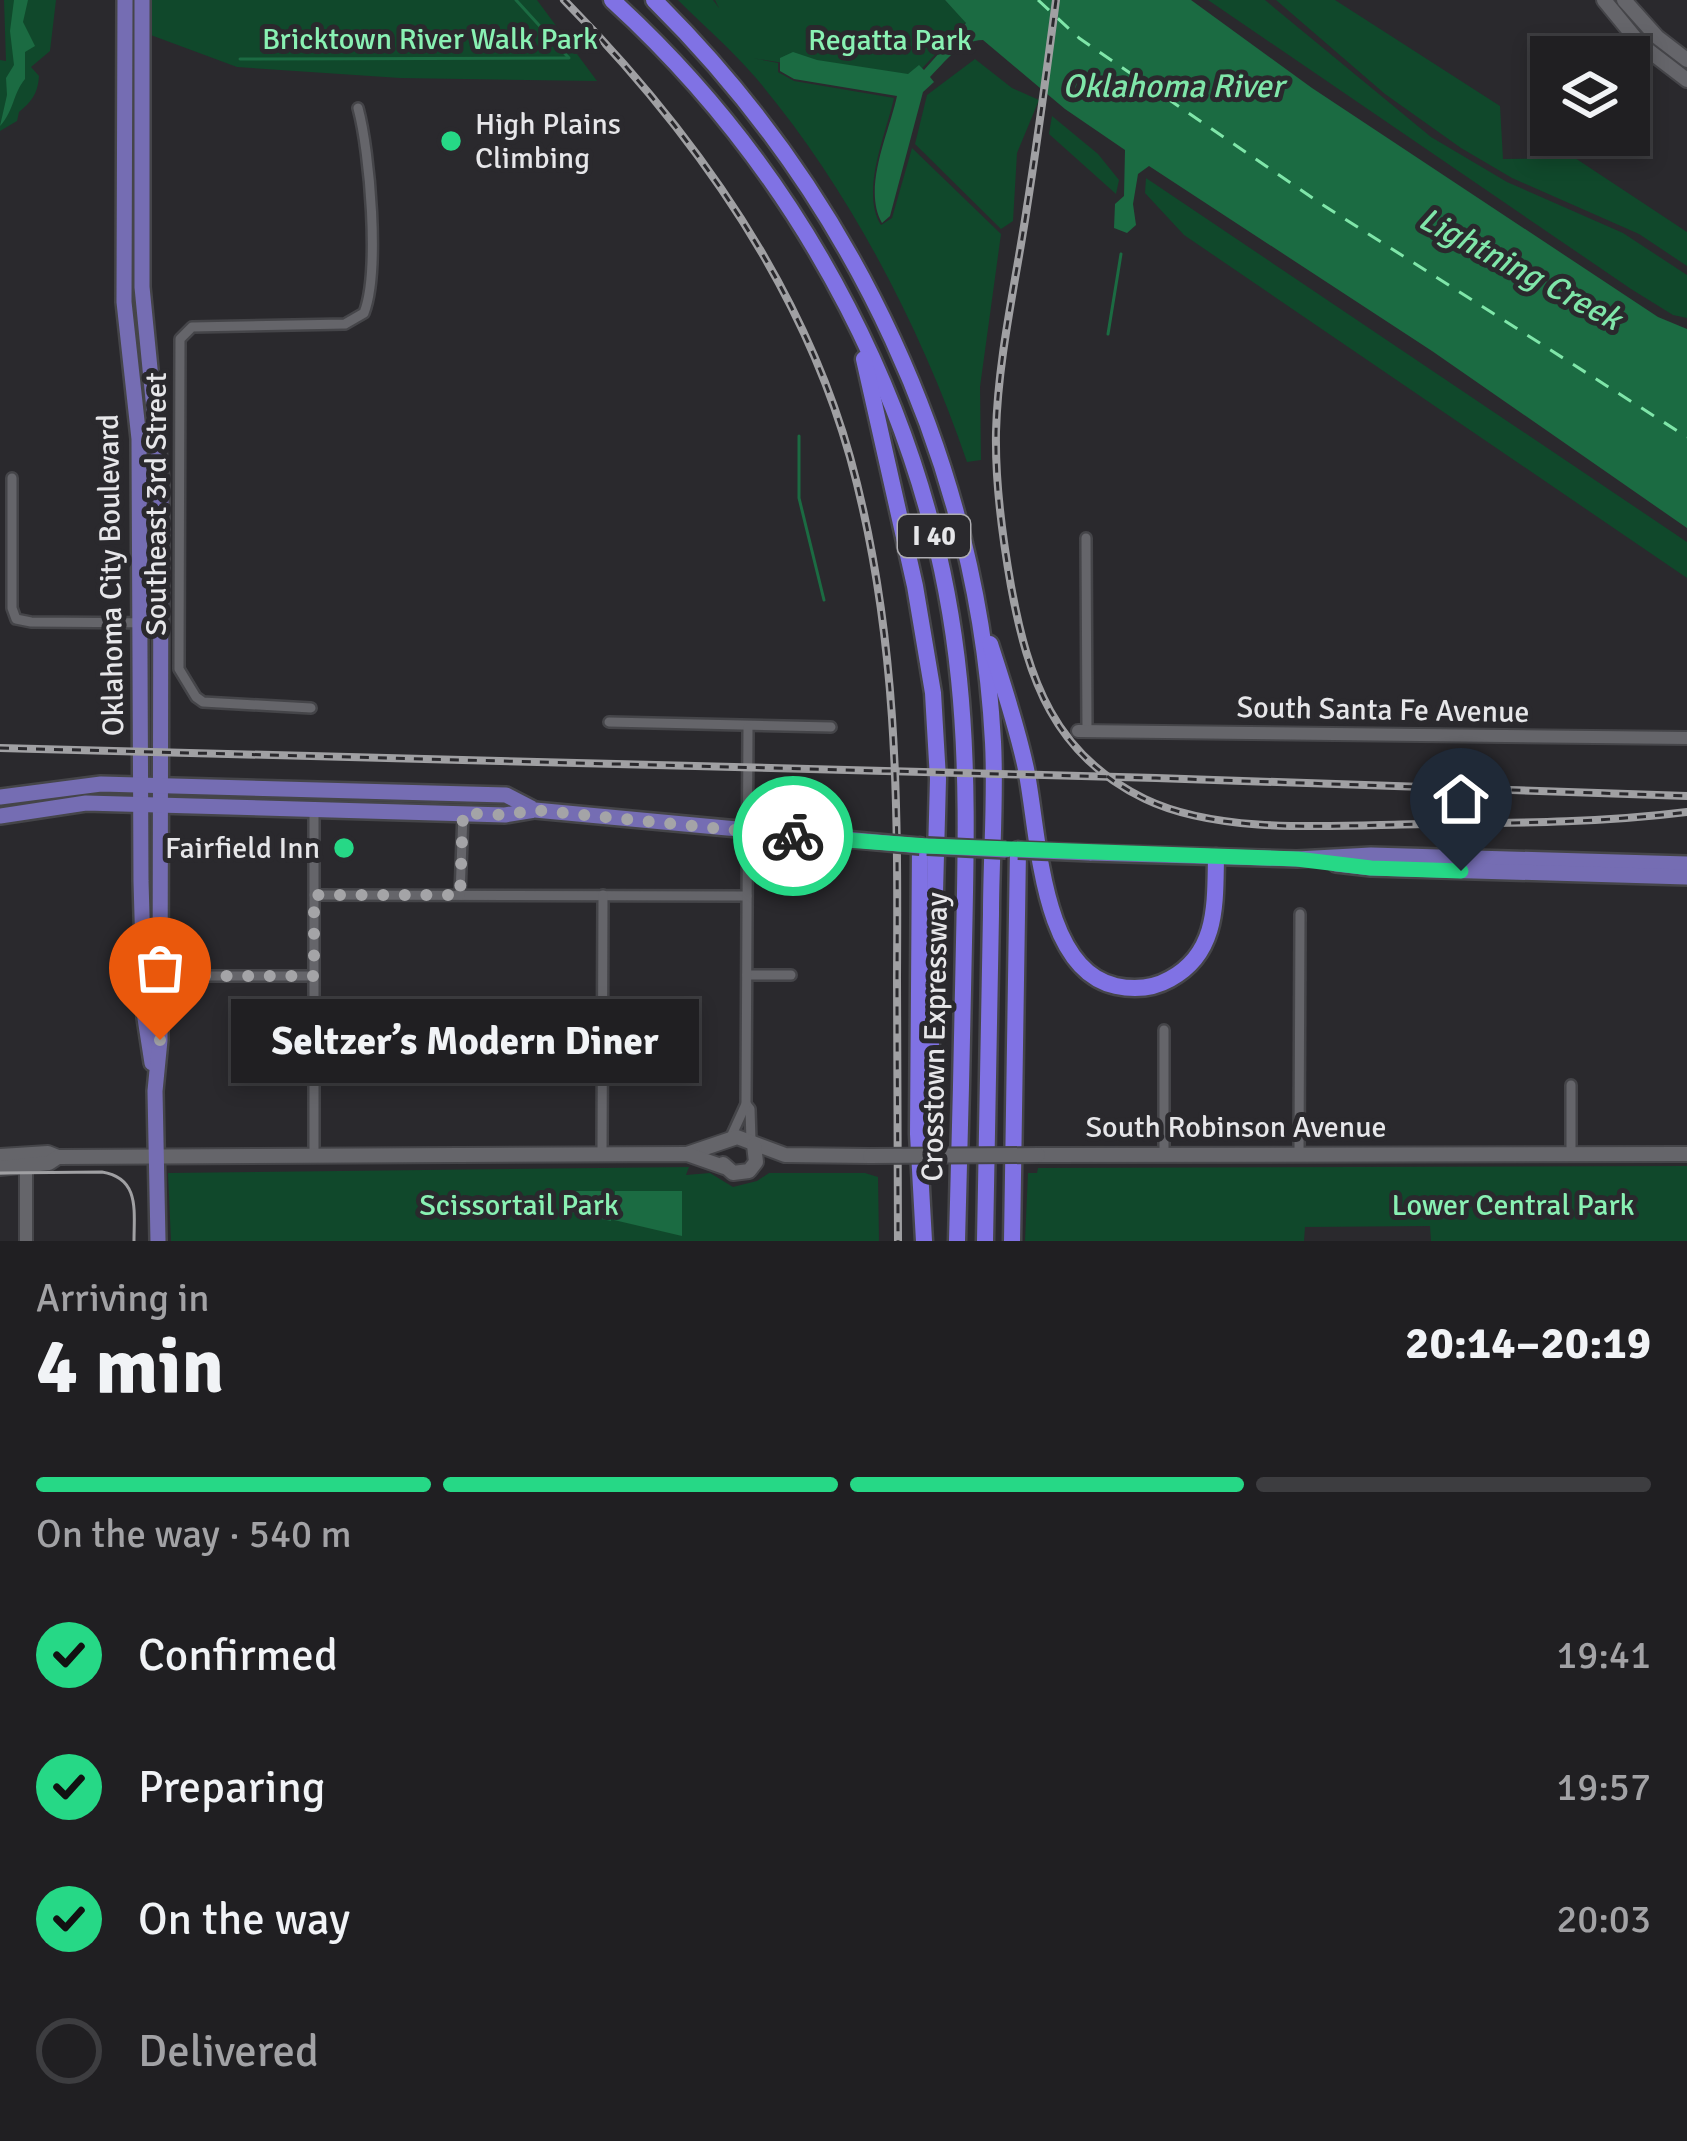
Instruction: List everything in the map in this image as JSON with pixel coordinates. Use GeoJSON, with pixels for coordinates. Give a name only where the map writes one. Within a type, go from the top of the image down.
{"type":"FeatureCollection","features":[{"type":"Feature","properties":{"kind":"highway","name":"Crosstown Expressway"},"geometry":{"type":"LineString","coordinates":[[612,0],[698,87],[767,173],[808,236],[856,322],[898,419],[927,510],[959,679],[966,826],[957,1241]]}},
{"type":"Feature","properties":{"kind":"highway","name":"Crosstown Expressway"},"geometry":{"type":"LineString","coordinates":[[654,0],[689,34],[772,133],[862,274],[932,433],[974,591],[986,670],[994,781],[985,1241]]}},
{"type":"Feature","properties":{"kind":"highway"},"geometry":{"type":"LineString","coordinates":[[856,322],[915,586],[933,693],[938,779],[928,1156]]}},
{"type":"Feature","properties":{"kind":"highway"},"geometry":{"type":"LineString","coordinates":[[974,591],[1025,764],[1054,919],[1071,958],[1094,978],[1120,987],[1149,987],[1185,969],[1212,929],[1216,856]]}},
{"type":"Feature","properties":{"kind":"highway"},"geometry":{"type":"LineString","coordinates":[[924,846],[918,1134],[924,1241]]}},
{"type":"Feature","properties":{"kind":"highway"},"geometry":{"type":"LineString","coordinates":[[1012,1241],[1018,850]]}},
{"type":"Feature","properties":{"kind":"main road","name":"Oklahoma City Boulevard"},"geometry":{"type":"LineString","coordinates":[[125,0],[124,302],[139,439],[145,1018],[155,1077],[158,1241]]}},
{"type":"Feature","properties":{"kind":"main road","name":"Oklahoma City Boulevard"},"geometry":{"type":"LineString","coordinates":[[142,0],[142,287],[159,448],[161,976],[155,1077]]}},
{"type":"Feature","properties":{"kind":"main road"},"geometry":{"type":"LineString","coordinates":[[1604,0],[1640,44],[1687,80]]}},
{"type":"Feature","properties":{"kind":"main road"},"geometry":{"type":"LineString","coordinates":[[1624,0],[1657,37],[1687,60]]}},
{"type":"Feature","properties":{"kind":"main road"},"geometry":{"type":"LineString","coordinates":[[0,797],[67,785],[444,792],[506,795],[535,810]]}},
{"type":"Feature","properties":{"kind":"main road"},"geometry":{"type":"LineString","coordinates":[[444,792],[463,813]]}},
{"type":"Feature","properties":{"kind":"main road"},"geometry":{"type":"LineString","coordinates":[[0,816],[65,804],[141,803],[505,815],[535,810],[924,846],[1297,859],[1371,868],[1687,877]]}},
{"type":"Feature","properties":{"kind":"main road"},"geometry":{"type":"LineString","coordinates":[[1297,859],[1371,855],[1687,864]]}},
{"type":"Feature","properties":{"kind":"main road"},"geometry":{"type":"LineString","coordinates":[[0,1156],[687,1154],[741,1137],[753,1143],[757,1156],[753,1167],[739,1174],[687,1154]]}},
{"type":"Feature","properties":{"kind":"main road"},"geometry":{"type":"LineString","coordinates":[[724,1167],[720,1155],[728,1141]]}},
{"type":"Feature","properties":{"kind":"main road","name":"South Robinson Avenue"},"geometry":{"type":"LineString","coordinates":[[753,1143],[785,1155],[1687,1154]]}},
{"type":"Feature","properties":{"kind":"main road"},"geometry":{"type":"LineString","coordinates":[[0,1168],[49,1163],[53,1155]]}},
{"type":"Feature","properties":{"kind":"main road","name":"South Robinson Avenue"},"geometry":{"type":"LineString","coordinates":[[753,1167],[785,1155]]}},
{"type":"Feature","properties":{"kind":"street","name":"Southeast 3rd Street"},"geometry":{"type":"LineString","coordinates":[[311,708],[203,702],[179,670],[180,339],[193,327],[345,324],[360,317],[369,297],[370,264],[366,139],[358,108]]}},
{"type":"Feature","properties":{"kind":"street"},"geometry":{"type":"LineString","coordinates":[[12,478],[6,545],[16,619],[179,624]]}},
{"type":"Feature","properties":{"kind":"street"},"geometry":{"type":"LineString","coordinates":[[1082,731],[1086,538]]}},
{"type":"Feature","properties":{"kind":"street"},"geometry":{"type":"LineString","coordinates":[[609,722],[830,727]]}},
{"type":"Feature","properties":{"kind":"street"},"geometry":{"type":"LineString","coordinates":[[748,728],[746,1104],[753,1143]]}},
{"type":"Feature","properties":{"kind":"street","name":"South Santa Fe Avenue"},"geometry":{"type":"LineString","coordinates":[[1082,731],[1687,738]]}},
{"type":"Feature","properties":{"kind":"street"},"geometry":{"type":"LineString","coordinates":[[314,789],[314,1157]]}},
{"type":"Feature","properties":{"kind":"street"},"geometry":{"type":"LineString","coordinates":[[460,895],[463,813]]}},
{"type":"Feature","properties":{"kind":"street"},"geometry":{"type":"LineString","coordinates":[[314,895],[747,896]]}},
{"type":"Feature","properties":{"kind":"street"},"geometry":{"type":"LineString","coordinates":[[602,1156],[603,895]]}},
{"type":"Feature","properties":{"kind":"street"},"geometry":{"type":"LineString","coordinates":[[1299,1154],[1300,914]]}},
{"type":"Feature","properties":{"kind":"street"},"geometry":{"type":"LineString","coordinates":[[747,975],[791,975]]}},
{"type":"Feature","properties":{"kind":"street"},"geometry":{"type":"LineString","coordinates":[[161,976],[314,976]]}},
{"type":"Feature","properties":{"kind":"street"},"geometry":{"type":"LineString","coordinates":[[1164,1030],[1164,1154]]}},
{"type":"Feature","properties":{"kind":"street"},"geometry":{"type":"LineString","coordinates":[[1570,1085],[1571,1154]]}},
{"type":"Feature","properties":{"kind":"street"},"geometry":{"type":"LineString","coordinates":[[728,1141],[746,1104]]}},
{"type":"Feature","properties":{"kind":"street"},"geometry":{"type":"LineString","coordinates":[[26,1165],[26,1241]]}},
{"type":"Feature","properties":{"kind":"green space"},"geometry":{"type":"Polygon","coordinates":[[[4,0],[56,0],[50,51],[31,67],[39,76],[35,93],[17,121],[0,131],[0,60],[6,61],[4,0]]]}},
{"type":"Feature","properties":{"kind":"green space","name":"Bricktown River Walk Park"},"geometry":{"type":"Polygon","coordinates":[[[148,0],[537,0],[597,81],[400,78],[237,67],[148,34],[148,0]]]}},
{"type":"Feature","properties":{"kind":"green space","name":"Regatta Park"},"geometry":{"type":"Polygon","coordinates":[[[678,0],[713,0],[719,8],[715,0],[945,0],[966,22],[908,83],[752,58],[778,63],[778,72],[794,81],[894,98],[874,180],[875,212],[881,225],[892,218],[912,148],[1001,234],[980,387],[981,460],[967,462],[904,310],[821,165],[756,78],[678,0]]]}},
{"type":"Feature","properties":{"kind":"green space"},"geometry":{"type":"Polygon","coordinates":[[[1208,0],[1265,0],[1431,137],[1507,182],[1623,233],[1687,275],[1687,318],[1673,315],[1631,289],[1208,0]]]}},
{"type":"Feature","properties":{"kind":"green space"},"geometry":{"type":"Polygon","coordinates":[[[1276,0],[1335,0],[1500,106],[1503,159],[1575,158],[1687,232],[1687,266],[1639,234],[1512,178],[1461,148],[1385,94],[1276,0]]]}},
{"type":"Feature","properties":{"kind":"green space"},"geometry":{"type":"Polygon","coordinates":[[[975,59],[1012,88],[1039,100],[1017,153],[1013,221],[1001,229],[915,144],[927,95],[975,59]]]}},
{"type":"Feature","properties":{"kind":"green space"},"geometry":{"type":"Polygon","coordinates":[[[1052,116],[1098,154],[1119,180],[1116,194],[1049,134],[1052,116]]]}},
{"type":"Feature","properties":{"kind":"green space"},"geometry":{"type":"Polygon","coordinates":[[[1146,178],[1687,542],[1687,578],[1184,235],[1145,193],[1146,178]]]}},
{"type":"Feature","properties":{"kind":"green space","name":"Lower Central Park"},"geometry":{"type":"Polygon","coordinates":[[[1687,1166],[1687,1241],[1431,1241],[1430,1226],[1305,1227],[1304,1241],[1025,1241],[1028,1173],[1037,1173],[1038,1168],[1687,1166]]]}},
{"type":"Feature","properties":{"kind":"green space","name":"Scissortail Park"},"geometry":{"type":"Polygon","coordinates":[[[689,1167],[686,1175],[710,1173],[733,1187],[769,1173],[878,1177],[879,1241],[171,1241],[168,1173],[689,1167]]]}},
{"type":"Feature","properties":{"kind":"water"},"geometry":{"type":"Polygon","coordinates":[[[14,0],[28,0],[23,22],[35,46],[25,52],[25,79],[0,126],[6,78],[14,65],[10,31],[14,0]]]}},
{"type":"Feature","properties":{"kind":"water","name":"Oklahoma River"},"geometry":{"type":"Polygon","coordinates":[[[945,0],[1191,0],[1312,88],[1658,317],[1687,329],[1687,528],[1432,351],[1149,166],[1138,174],[1133,204],[1136,225],[1127,233],[1114,228],[1115,204],[1124,196],[1125,150],[1065,109],[983,40],[960,48],[930,77],[934,82],[923,92],[890,216],[882,223],[876,177],[897,96],[794,79],[780,71],[780,58],[793,52],[908,74],[919,65],[924,70],[966,23],[945,0]]]}},
{"type":"Feature","properties":{"kind":"water"},"geometry":{"type":"Polygon","coordinates":[[[564,1191],[611,1191],[611,1221],[564,1211],[564,1191]]]}},
{"type":"Feature","properties":{"kind":"water"},"geometry":{"type":"Polygon","coordinates":[[[615,1191],[682,1191],[682,1236],[614,1220],[615,1191]]]}},
{"type":"Feature","properties":{"kind":"waterway"},"geometry":{"type":"LineString","coordinates":[[516,0],[568,57]]}},
{"type":"Feature","properties":{"kind":"waterway"},"geometry":{"type":"LineString","coordinates":[[240,59],[569,58]]}},
{"type":"Feature","properties":{"kind":"waterway"},"geometry":{"type":"LineString","coordinates":[[1108,334],[1121,254]]}},
{"type":"Feature","properties":{"kind":"waterway"},"geometry":{"type":"LineString","coordinates":[[799,436],[799,498],[824,600]]}},
{"type":"Feature","properties":{"kind":"ferry route"},"geometry":{"type":"LineString","coordinates":[[1038,0],[1079,38],[1323,205],[1687,437]]}},
{"type":"Feature","properties":{"kind":"tram line"},"geometry":{"type":"LineString","coordinates":[[0,1173],[114,1175],[132,1198],[134,1241]]}},
{"type":"Feature","properties":{"kind":"railway"},"geometry":{"type":"LineString","coordinates":[[564,0],[655,100],[736,210],[802,330],[850,457],[878,587],[892,716],[898,1241]]}},
{"type":"Feature","properties":{"kind":"railway"},"geometry":{"type":"LineString","coordinates":[[1056,0],[1004,347],[996,451],[1002,529],[1018,620],[1037,683],[1067,737],[1114,781],[1145,799],[1209,819],[1319,826],[1523,823],[1687,812]]}},
{"type":"Feature","properties":{"kind":"railway"},"geometry":{"type":"LineString","coordinates":[[0,748],[1687,796]]}},
{"type":"Feature","properties":{"kind":"way so far"},"geometry":{"type":"LineString","coordinates":[[160,1040],[161,976],[314,976],[314,895],[460,895],[463,813],[505,815],[535,810],[793,836]]}},
{"type":"Feature","properties":{"kind":"place","name":"High Plains Climbing"},"geometry":{"type":"Point","coordinates":[451,141]}},
{"type":"Feature","properties":{"kind":"place","name":"Fairfield Inn"},"geometry":{"type":"Point","coordinates":[344,848]}},
{"type":"Feature","properties":{"kind":"place","name":"Seltzer’s Modern Diner"},"geometry":{"type":"Point","coordinates":[160,1040]}},
{"type":"Feature","properties":{"kind":"route"},"geometry":{"type":"LineString","coordinates":[[793,836],[1461,871]]}},
{"type":"Feature","properties":{"kind":"water label","name":"Lightning Creek"},"geometry":{"type":"Point","coordinates":[1520,269]}}]}
